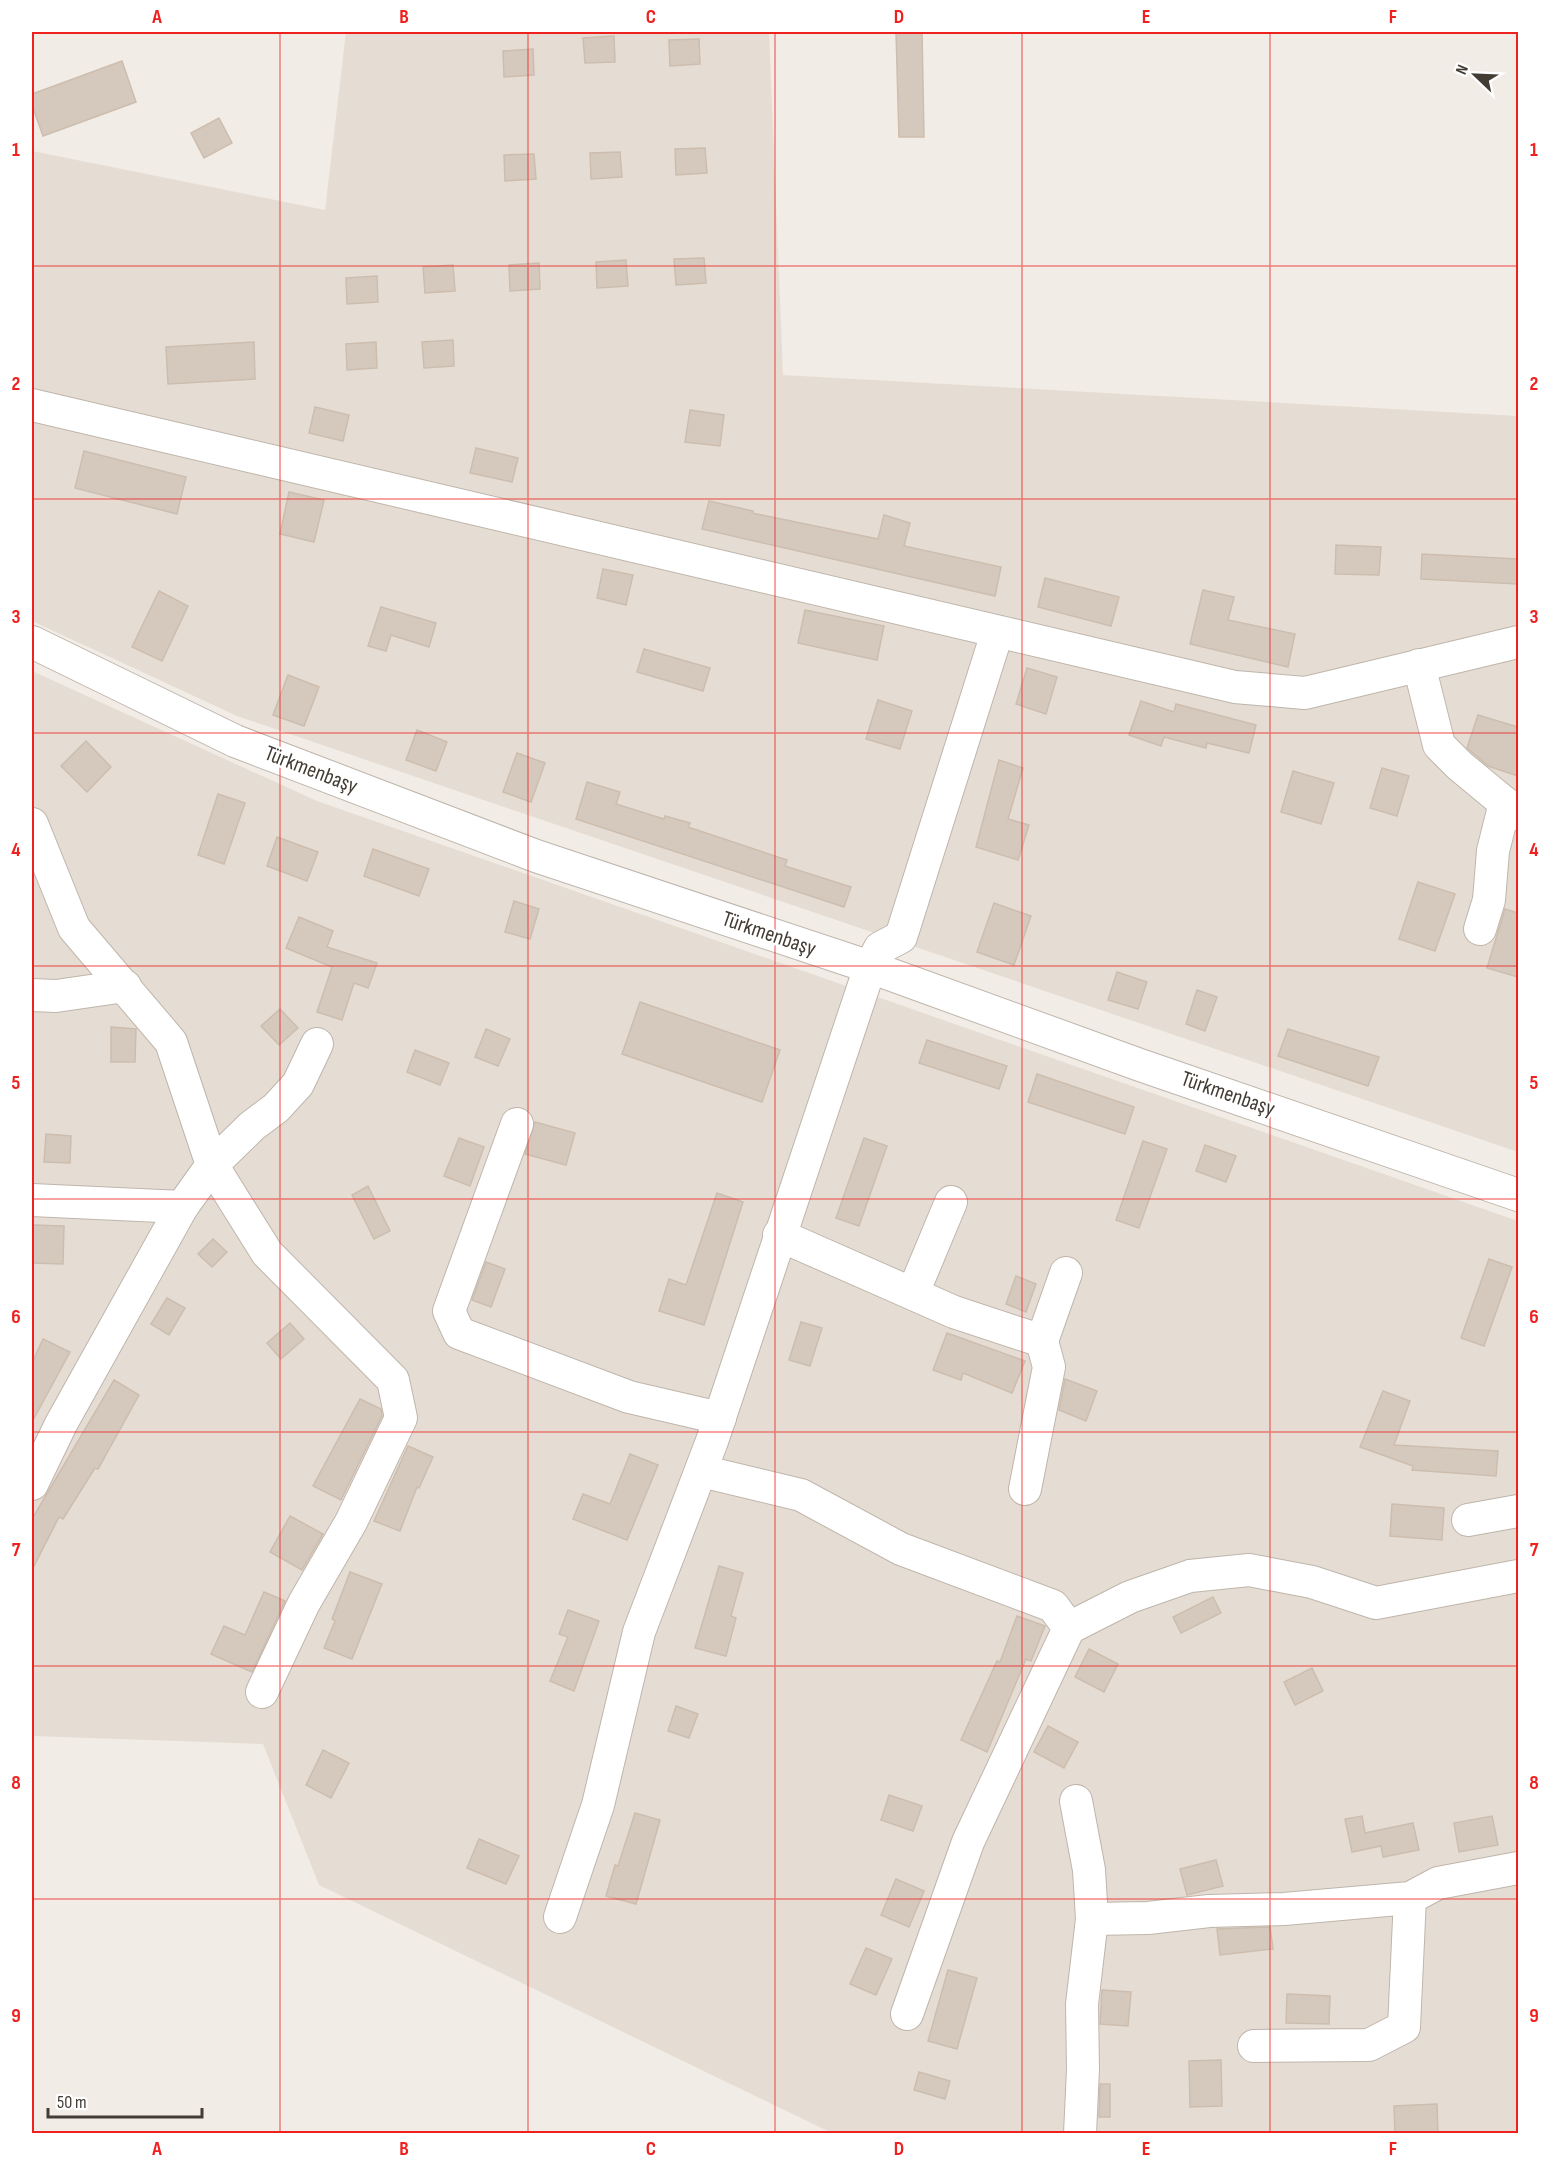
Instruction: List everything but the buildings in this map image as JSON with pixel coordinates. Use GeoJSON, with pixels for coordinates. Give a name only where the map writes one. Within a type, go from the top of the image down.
{"type":"FeatureCollection","features":[{"type":"Feature","properties":{"kind":"street"},"geometry":{"type":"LineString","coordinates":[[32,405],[1235,687],[1305,693],[1518,642]]}},
{"type":"Feature","properties":{"kind":"street"},"geometry":{"type":"LineString","coordinates":[[560,1917],[598,1805],[639,1632],[720,1418],[870,967],[880,948],[901,937],[997,633]]}},
{"type":"Feature","properties":{"kind":"street","name":"Türkmenbaşy"},"geometry":{"type":"LineString","coordinates":[[32,642],[246,745],[536,856],[870,967],[1140,1065],[1518,1195]]}},
{"type":"Feature","properties":{"kind":"street"},"geometry":{"type":"LineString","coordinates":[[1419,666],[1439,745],[1460,766],[1512,808],[1493,851],[1489,900],[1480,929]]}},
{"type":"Feature","properties":{"kind":"street"},"geometry":{"type":"LineString","coordinates":[[32,824],[74,928],[171,1042],[212,1165],[267,1253],[393,1380],[401,1418],[351,1522],[304,1603],[262,1692]]}},
{"type":"Feature","properties":{"kind":"street"},"geometry":{"type":"LineString","coordinates":[[32,995],[56,996],[125,986]]}},
{"type":"Feature","properties":{"kind":"street"},"geometry":{"type":"LineString","coordinates":[[32,1484],[61,1424],[182,1207],[212,1165],[252,1126],[276,1108],[298,1084],[317,1044]]}},
{"type":"Feature","properties":{"kind":"street"},"geometry":{"type":"LineString","coordinates":[[517,1124],[449,1311],[459,1333],[629,1397],[720,1418]]}},
{"type":"Feature","properties":{"kind":"street"},"geometry":{"type":"LineString","coordinates":[[32,1200],[182,1207]]}},
{"type":"Feature","properties":{"kind":"street"},"geometry":{"type":"LineString","coordinates":[[913,1293],[951,1202]]}},
{"type":"Feature","properties":{"kind":"street"},"geometry":{"type":"LineString","coordinates":[[779,1235],[869,1277],[913,1293],[954,1312],[1042,1341]]}},
{"type":"Feature","properties":{"kind":"street"},"geometry":{"type":"LineString","coordinates":[[1026,1490],[1049,1367],[1042,1341],[1066,1273]]}},
{"type":"Feature","properties":{"kind":"street"},"geometry":{"type":"LineString","coordinates":[[701,1471],[801,1495],[902,1549],[1053,1606],[1069,1628]]}},
{"type":"Feature","properties":{"kind":"street"},"geometry":{"type":"LineString","coordinates":[[1468,1520],[1518,1511]]}},
{"type":"Feature","properties":{"kind":"street"},"geometry":{"type":"LineString","coordinates":[[907,2014],[968,1842],[1069,1628],[1130,1597],[1190,1576],[1249,1570],[1312,1582],[1376,1603],[1518,1576]]}},
{"type":"Feature","properties":{"kind":"street"},"geometry":{"type":"LineString","coordinates":[[1076,1801],[1089,1870],[1092,1919],[1082,2004],[1080,2133]]}},
{"type":"Feature","properties":{"kind":"street"},"geometry":{"type":"LineString","coordinates":[[1092,1919],[1148,1918],[1209,1911],[1284,1909],[1410,1898],[1438,1883],[1518,1868]]}},
{"type":"Feature","properties":{"kind":"street"},"geometry":{"type":"LineString","coordinates":[[1254,2046],[1369,2045],[1404,2027],[1410,1898]]}},
{"type":"Feature","properties":{"kind":"shaded area"},"geometry":{"type":"Polygon","coordinates":[[[346,32],[769,32],[783,375],[1518,416],[1518,1152],[237,716],[32,621],[32,151],[325,210],[346,32]]]}},
{"type":"Feature","properties":{"kind":"shaded area"},"geometry":{"type":"Polygon","coordinates":[[[32,671],[317,801],[1518,1221],[1518,2133],[832,2133],[319,1885],[263,1744],[32,1736],[32,671]]]}}]}
